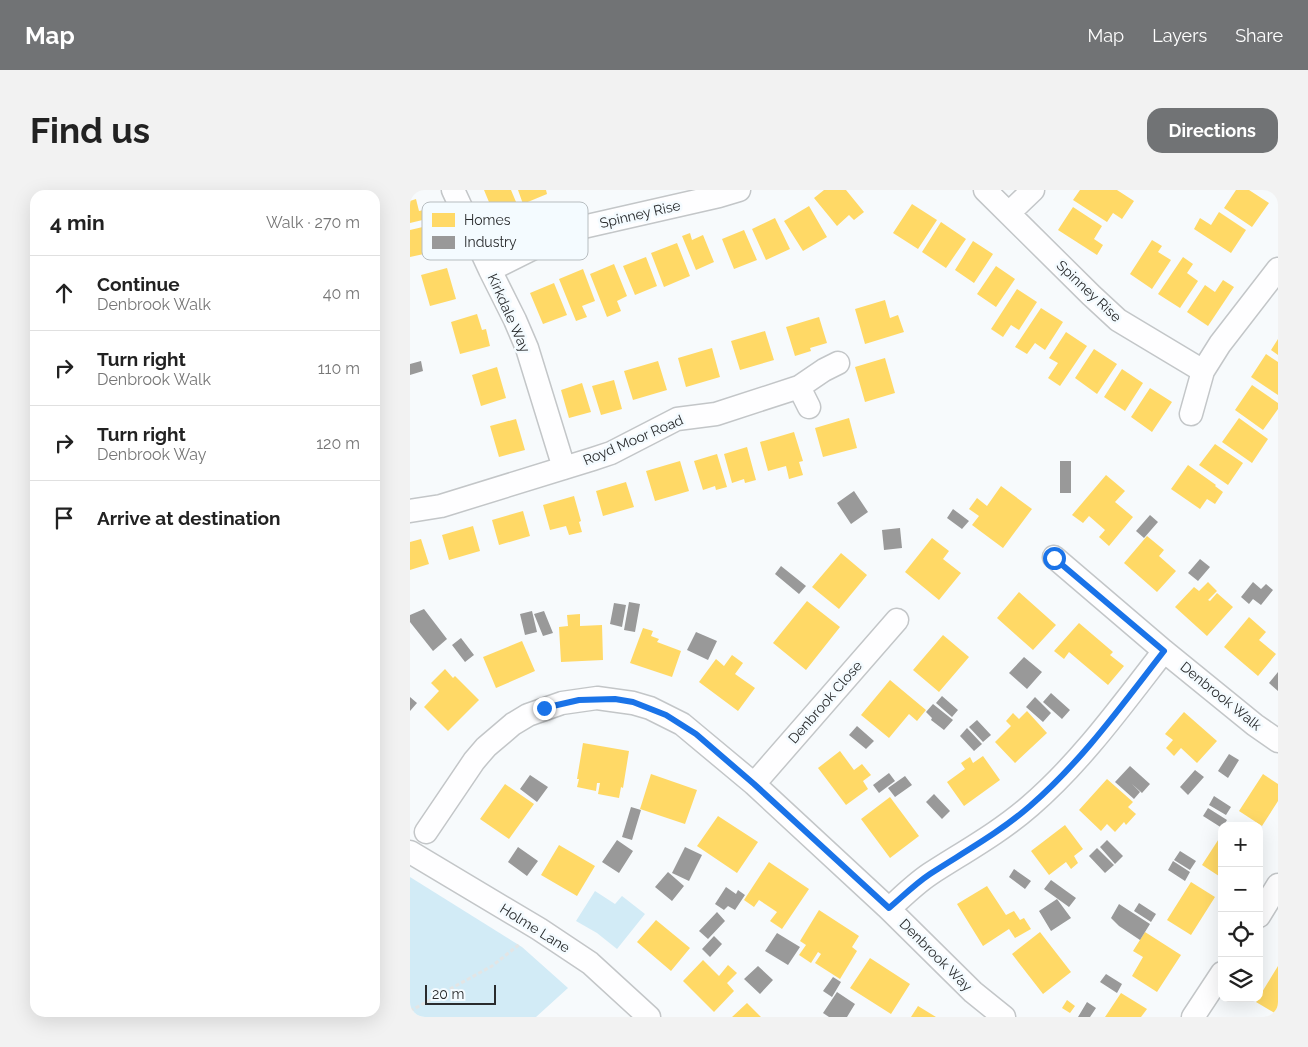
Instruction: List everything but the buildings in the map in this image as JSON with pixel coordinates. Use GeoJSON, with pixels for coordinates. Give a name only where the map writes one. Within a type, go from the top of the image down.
{"type":"FeatureCollection","features":[{"type":"Feature","properties":{"kind":"street","name":"Kirkdale Way"},"geometry":{"type":"LineString","coordinates":[[453,190],[459,202]]}},
{"type":"Feature","properties":{"kind":"street","name":"Spinney Rise"},"geometry":{"type":"LineString","coordinates":[[588,225],[739,190]]}},
{"type":"Feature","properties":{"kind":"street","name":"Spinney Rise"},"geometry":{"type":"LineString","coordinates":[[985,190],[1118,320],[1203,372]]}},
{"type":"Feature","properties":{"kind":"street"},"geometry":{"type":"LineString","coordinates":[[1009,213],[1033,190]]}},
{"type":"Feature","properties":{"kind":"street","name":"Kirkdale Way"},"geometry":{"type":"LineString","coordinates":[[485,260],[516,320],[527,348],[564,468]]}},
{"type":"Feature","properties":{"kind":"street","name":"Spinney Rise"},"geometry":{"type":"LineString","coordinates":[[490,270],[510,260]]}},
{"type":"Feature","properties":{"kind":"street"},"geometry":{"type":"LineString","coordinates":[[1191,414],[1203,372],[1220,344],[1278,269]]}},
{"type":"Feature","properties":{"kind":"street","name":"Royd Moor Road"},"geometry":{"type":"LineString","coordinates":[[410,511],[442,506],[610,453],[677,419],[716,414],[799,387],[838,363]]}},
{"type":"Feature","properties":{"kind":"street"},"geometry":{"type":"LineString","coordinates":[[799,387],[810,407]]}},
{"type":"Feature","properties":{"kind":"street","name":"Denbrook Walk"},"geometry":{"type":"LineString","coordinates":[[1054,558],[1164,651],[1255,725],[1278,741]]}},
{"type":"Feature","properties":{"kind":"street","name":"Denbrook Close"},"geometry":{"type":"LineString","coordinates":[[754,784],[896,620]]}},
{"type":"Feature","properties":{"kind":"street"},"geometry":{"type":"LineString","coordinates":[[889,908],[929,875],[995,833],[1029,807],[1061,778],[1090,746],[1164,651]]}},
{"type":"Feature","properties":{"kind":"street","name":"Denbrook Way"},"geometry":{"type":"LineString","coordinates":[[426,832],[474,761],[498,735],[520,720],[544,708],[597,698],[624,701],[650,708],[666,715],[696,734],[754,784],[889,908],[973,992],[1004,1017]]}},
{"type":"Feature","properties":{"kind":"street","name":"Holme Lane"},"geometry":{"type":"LineString","coordinates":[[410,852],[539,929],[590,963],[649,1017]]}},
{"type":"Feature","properties":{"kind":"street"},"geometry":{"type":"LineString","coordinates":[[1267,915],[1278,885]]}},
{"type":"Feature","properties":{"kind":"street"},"geometry":{"type":"LineString","coordinates":[[1193,1017],[1218,979]]}},
{"type":"Feature","properties":{"kind":"path"},"geometry":{"type":"LineString","coordinates":[[410,1011],[492,966],[539,929]]}},
{"type":"Feature","properties":{"kind":"shaded area"},"geometry":{"type":"Polygon","coordinates":[[[410,877],[522,947],[568,988],[536,1017],[410,1017],[410,877]]]}},
{"type":"Feature","properties":{"kind":"shaded area"},"geometry":{"type":"Polygon","coordinates":[[[595,891],[615,904],[622,896],[645,914],[617,949],[597,933],[576,921],[595,891]]]}},
{"type":"Feature","properties":{"kind":"route"},"geometry":{"type":"LineString","coordinates":[[544,708],[579,700],[615,699],[633,702],[650,708],[682,724],[754,784],[889,908],[929,875],[995,833],[1029,807],[1061,778],[1090,746],[1164,651],[1054,558]]}}]}
